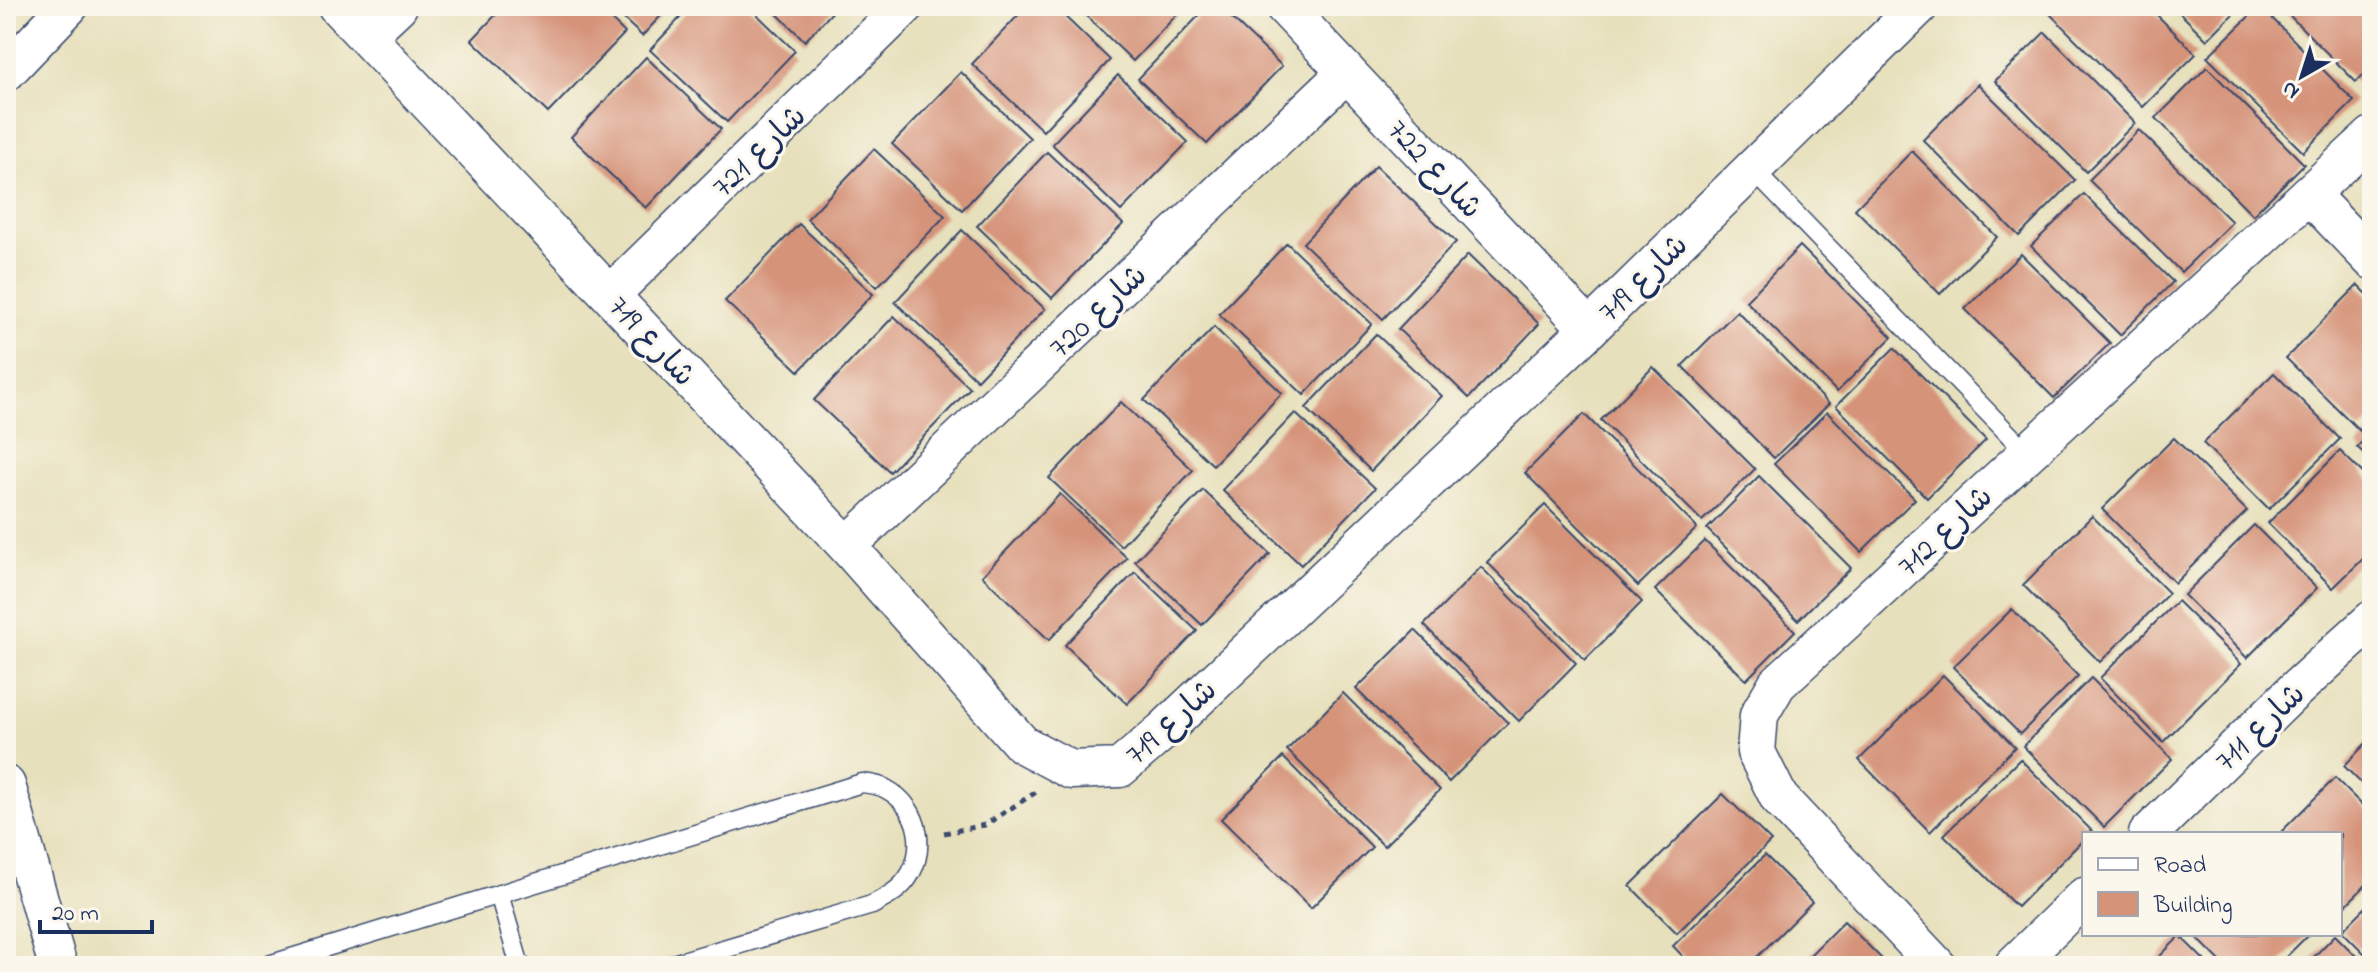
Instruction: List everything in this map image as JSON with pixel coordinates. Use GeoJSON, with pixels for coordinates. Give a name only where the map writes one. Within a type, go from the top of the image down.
{"type":"FeatureCollection","features":[{"type":"Feature","properties":{"kind":"street","name":"شارع 719"},"geometry":{"type":"LineString","coordinates":[[337,6],[847,546],[1022,744],[1071,770],[1120,768],[1141,750],[1589,329],[1919,6]]}},
{"type":"Feature","properties":{"kind":"street"},"geometry":{"type":"LineString","coordinates":[[366,36],[398,6]]}},
{"type":"Feature","properties":{"kind":"street","name":"شارع 721"},"geometry":{"type":"LineString","coordinates":[[611,294],[905,6]]}},
{"type":"Feature","properties":{"kind":"street","name":"شارع 722"},"geometry":{"type":"LineString","coordinates":[[1284,6],[1589,329]]}},
{"type":"Feature","properties":{"kind":"street"},"geometry":{"type":"LineString","coordinates":[[6,72],[48,13]]}},
{"type":"Feature","properties":{"kind":"street","name":"شارع 720"},"geometry":{"type":"LineString","coordinates":[[847,546],[1346,73]]}},
{"type":"Feature","properties":{"kind":"street","name":"شارع 712"},"geometry":{"type":"LineString","coordinates":[[1937,966],[1779,798],[1756,752],[1759,715],[1777,684],[2372,136]]}},
{"type":"Feature","properties":{"kind":"street"},"geometry":{"type":"LineString","coordinates":[[2309,194],[2372,260]]}},
{"type":"Feature","properties":{"kind":"street","name":"شارع 711"},"geometry":{"type":"LineString","coordinates":[[2150,832],[2295,690],[2372,620]]}},
{"type":"Feature","properties":{"kind":"street"},"geometry":{"type":"LineString","coordinates":[[6,785],[58,966]]}},
{"type":"Feature","properties":{"kind":"street"},"geometry":{"type":"LineString","coordinates":[[2013,966],[2082,899]]}},
{"type":"Feature","properties":{"kind":"lane"},"geometry":{"type":"LineString","coordinates":[[1752,169],[2027,453]]}},
{"type":"Feature","properties":{"kind":"lane"},"geometry":{"type":"LineString","coordinates":[[265,966],[862,783],[886,788],[905,803],[914,819],[919,838],[916,862],[904,883],[891,895],[872,905],[688,963],[666,966]]}},
{"type":"Feature","properties":{"kind":"lane"},"geometry":{"type":"LineString","coordinates":[[499,894],[520,966]]}},
{"type":"Feature","properties":{"kind":"lane"},"geometry":{"type":"LineString","coordinates":[[732,947],[737,966]]}},
{"type":"Feature","properties":{"kind":"path"},"geometry":{"type":"LineString","coordinates":[[919,838],[985,825],[1071,770]]}},
{"type":"Feature","properties":{"kind":"building"},"geometry":{"type":"Polygon","coordinates":[[[504,6],[597,6],[625,33],[548,113],[472,40],[504,6]]]}},
{"type":"Feature","properties":{"kind":"building"},"geometry":{"type":"Polygon","coordinates":[[[610,6],[670,6],[642,36],[610,6]]]}},
{"type":"Feature","properties":{"kind":"building"},"geometry":{"type":"Polygon","coordinates":[[[691,6],[748,6],[795,51],[727,122],[650,50],[691,6]]]}},
{"type":"Feature","properties":{"kind":"building"},"geometry":{"type":"Polygon","coordinates":[[[769,6],[838,6],[805,41],[769,6]]]}},
{"type":"Feature","properties":{"kind":"building"},"geometry":{"type":"Polygon","coordinates":[[[1027,6],[1054,6],[1110,60],[1043,131],[972,64],[1027,6]]]}},
{"type":"Feature","properties":{"kind":"building"},"geometry":{"type":"Polygon","coordinates":[[[1076,6],[1185,6],[1133,61],[1076,6]]]}},
{"type":"Feature","properties":{"kind":"building"},"geometry":{"type":"Polygon","coordinates":[[[1208,6],[1219,6],[1282,66],[1207,144],[1138,79],[1208,6]]]}},
{"type":"Feature","properties":{"kind":"building"},"geometry":{"type":"Polygon","coordinates":[[[2051,6],[2148,6],[2196,54],[2143,107],[2047,11],[2051,6]]]}},
{"type":"Feature","properties":{"kind":"building"},"geometry":{"type":"Polygon","coordinates":[[[2173,6],[2241,6],[2207,40],[2173,6]]]}},
{"type":"Feature","properties":{"kind":"building"},"geometry":{"type":"Polygon","coordinates":[[[2260,6],[2354,101],[2303,152],[2207,57],[2260,6]]]}},
{"type":"Feature","properties":{"kind":"building"},"geometry":{"type":"Polygon","coordinates":[[[2280,6],[2372,6],[2372,67],[2356,82],[2280,6]]]}},
{"type":"Feature","properties":{"kind":"building"},"geometry":{"type":"Polygon","coordinates":[[[2045,32],[2135,123],[2086,172],[1995,81],[2045,32]]]}},
{"type":"Feature","properties":{"kind":"building"},"geometry":{"type":"Polygon","coordinates":[[[646,57],[721,129],[646,208],[571,137],[646,57]]]}},
{"type":"Feature","properties":{"kind":"building"},"geometry":{"type":"Polygon","coordinates":[[[2207,67],[2304,164],[2253,215],[2156,118],[2207,67]]]}},
{"type":"Feature","properties":{"kind":"building"},"geometry":{"type":"Polygon","coordinates":[[[961,72],[1030,138],[962,210],[892,144],[961,72]]]}},
{"type":"Feature","properties":{"kind":"building"},"geometry":{"type":"Polygon","coordinates":[[[1118,75],[1188,142],[1121,211],[1052,144],[1118,75]]]}},
{"type":"Feature","properties":{"kind":"building"},"geometry":{"type":"Polygon","coordinates":[[[1978,84],[2075,180],[2019,236],[1923,140],[1978,84]]]}},
{"type":"Feature","properties":{"kind":"building"},"geometry":{"type":"Polygon","coordinates":[[[2139,130],[2232,222],[2181,272],[2089,180],[2139,130]]]}},
{"type":"Feature","properties":{"kind":"building"},"geometry":{"type":"Polygon","coordinates":[[[874,149],[945,216],[877,287],[807,219],[874,149]]]}},
{"type":"Feature","properties":{"kind":"building"},"geometry":{"type":"Polygon","coordinates":[[[1912,151],[1997,237],[1940,294],[1855,209],[1912,151]]]}},
{"type":"Feature","properties":{"kind":"building"},"geometry":{"type":"Polygon","coordinates":[[[1047,152],[1123,224],[1052,298],[977,226],[1047,152]]]}},
{"type":"Feature","properties":{"kind":"building"},"geometry":{"type":"Polygon","coordinates":[[[1376,166],[1456,242],[1383,319],[1303,243],[1376,166]]]}},
{"type":"Feature","properties":{"kind":"building"},"geometry":{"type":"Polygon","coordinates":[[[2084,194],[2173,282],[2120,335],[2031,246],[2084,194]]]}},
{"type":"Feature","properties":{"kind":"building"},"geometry":{"type":"Polygon","coordinates":[[[799,224],[873,294],[799,371],[725,301],[799,224]]]}},
{"type":"Feature","properties":{"kind":"building"},"geometry":{"type":"Polygon","coordinates":[[[962,230],[1045,309],[977,380],[895,302],[962,230]]]}},
{"type":"Feature","properties":{"kind":"building"},"geometry":{"type":"Polygon","coordinates":[[[1287,243],[1372,324],[1304,395],[1219,314],[1287,243]]]}},
{"type":"Feature","properties":{"kind":"building"},"geometry":{"type":"Polygon","coordinates":[[[1800,246],[1892,337],[1837,392],[1746,301],[1800,246]]]}},
{"type":"Feature","properties":{"kind":"building"},"geometry":{"type":"Polygon","coordinates":[[[2021,254],[2110,343],[2054,398],[1965,309],[2021,254]]]}},
{"type":"Feature","properties":{"kind":"building"},"geometry":{"type":"Polygon","coordinates":[[[1468,255],[1539,324],[1469,398],[1398,329],[1468,255]]]}},
{"type":"Feature","properties":{"kind":"building"},"geometry":{"type":"Polygon","coordinates":[[[2358,285],[2372,299],[2372,420],[2360,431],[2286,358],[2358,285]]]}},
{"type":"Feature","properties":{"kind":"building"},"geometry":{"type":"Polygon","coordinates":[[[1737,311],[1829,404],[1774,458],[1682,366],[1737,311]]]}},
{"type":"Feature","properties":{"kind":"building"},"geometry":{"type":"Polygon","coordinates":[[[894,316],[970,388],[890,472],[814,400],[894,316]]]}},
{"type":"Feature","properties":{"kind":"building"},"geometry":{"type":"Polygon","coordinates":[[[1214,327],[1282,393],[1213,465],[1144,400],[1214,327]]]}},
{"type":"Feature","properties":{"kind":"building"},"geometry":{"type":"Polygon","coordinates":[[[1376,334],[1442,396],[1371,471],[1306,408],[1376,334]]]}},
{"type":"Feature","properties":{"kind":"building"},"geometry":{"type":"Polygon","coordinates":[[[1894,348],[1986,440],[1927,498],[1836,406],[1894,348]]]}},
{"type":"Feature","properties":{"kind":"building"},"geometry":{"type":"Polygon","coordinates":[[[1653,367],[1755,469],[1702,521],[1601,420],[1653,367]]]}},
{"type":"Feature","properties":{"kind":"building"},"geometry":{"type":"Polygon","coordinates":[[[2274,373],[2340,439],[2269,509],[2203,443],[2274,373]]]}},
{"type":"Feature","properties":{"kind":"building"},"geometry":{"type":"Polygon","coordinates":[[[1121,402],[1193,470],[1121,546],[1049,478],[1121,402]]]}},
{"type":"Feature","properties":{"kind":"building"},"geometry":{"type":"Polygon","coordinates":[[[1827,412],[1915,499],[1861,552],[1774,464],[1827,412]]]}},
{"type":"Feature","properties":{"kind":"building"},"geometry":{"type":"Polygon","coordinates":[[[1295,413],[1375,488],[1301,565],[1222,490],[1295,413]]]}},
{"type":"Feature","properties":{"kind":"building"},"geometry":{"type":"Polygon","coordinates":[[[1584,414],[1697,528],[1638,586],[1525,473],[1584,414]]]}},
{"type":"Feature","properties":{"kind":"building"},"geometry":{"type":"Polygon","coordinates":[[[2372,432],[2372,461],[2357,447],[2372,432]]]}},
{"type":"Feature","properties":{"kind":"building"},"geometry":{"type":"Polygon","coordinates":[[[2174,438],[2247,511],[2175,583],[2102,509],[2174,438]]]}},
{"type":"Feature","properties":{"kind":"building"},"geometry":{"type":"Polygon","coordinates":[[[2340,451],[2372,482],[2372,550],[2333,588],[2268,523],[2340,451]]]}},
{"type":"Feature","properties":{"kind":"building"},"geometry":{"type":"Polygon","coordinates":[[[1759,476],[1851,568],[1798,620],[1707,529],[1759,476]]]}},
{"type":"Feature","properties":{"kind":"building"},"geometry":{"type":"Polygon","coordinates":[[[1203,490],[1270,554],[1202,625],[1135,561],[1203,490]]]}},
{"type":"Feature","properties":{"kind":"building"},"geometry":{"type":"Polygon","coordinates":[[[1060,494],[1127,558],[1049,640],[982,576],[1060,494]]]}},
{"type":"Feature","properties":{"kind":"building"},"geometry":{"type":"Polygon","coordinates":[[[1545,505],[1642,602],[1585,660],[1487,562],[1545,505]]]}},
{"type":"Feature","properties":{"kind":"building"},"geometry":{"type":"Polygon","coordinates":[[[2092,516],[2169,593],[2100,662],[2023,585],[2092,516]]]}},
{"type":"Feature","properties":{"kind":"building"},"geometry":{"type":"Polygon","coordinates":[[[2254,525],[2317,588],[2247,658],[2184,595],[2254,525]]]}},
{"type":"Feature","properties":{"kind":"building"},"geometry":{"type":"Polygon","coordinates":[[[1705,541],[1795,631],[1746,680],[1655,590],[1705,541]]]}},
{"type":"Feature","properties":{"kind":"building"},"geometry":{"type":"Polygon","coordinates":[[[1481,567],[1576,663],[1519,721],[1424,625],[1481,567]]]}},
{"type":"Feature","properties":{"kind":"building"},"geometry":{"type":"Polygon","coordinates":[[[1135,572],[1197,631],[1127,704],[1065,645],[1135,572]]]}},
{"type":"Feature","properties":{"kind":"building"},"geometry":{"type":"Polygon","coordinates":[[[2177,601],[2241,664],[2163,742],[2100,678],[2177,601]]]}},
{"type":"Feature","properties":{"kind":"building"},"geometry":{"type":"Polygon","coordinates":[[[2012,609],[2078,676],[2020,734],[1953,667],[2012,609]]]}},
{"type":"Feature","properties":{"kind":"building"},"geometry":{"type":"Polygon","coordinates":[[[1415,630],[1508,723],[1449,782],[1356,689],[1415,630]]]}},
{"type":"Feature","properties":{"kind":"building"},"geometry":{"type":"Polygon","coordinates":[[[1943,675],[2015,747],[1930,832],[1859,760],[1943,675]]]}},
{"type":"Feature","properties":{"kind":"building"},"geometry":{"type":"Polygon","coordinates":[[[2091,678],[2172,759],[2104,827],[2023,746],[2091,678]]]}},
{"type":"Feature","properties":{"kind":"building"},"geometry":{"type":"Polygon","coordinates":[[[1343,693],[1440,790],[1384,846],[1287,750],[1343,693]]]}},
{"type":"Feature","properties":{"kind":"building"},"geometry":{"type":"Polygon","coordinates":[[[2372,737],[2372,794],[2344,766],[2372,737]]]}},
{"type":"Feature","properties":{"kind":"building"},"geometry":{"type":"Polygon","coordinates":[[[1283,757],[1372,847],[1311,908],[1221,819],[1283,757]]]}},
{"type":"Feature","properties":{"kind":"building"},"geometry":{"type":"Polygon","coordinates":[[[2020,759],[2092,831],[2082,832],[2082,841],[2017,907],[1944,835],[2020,759]]]}},
{"type":"Feature","properties":{"kind":"building"},"geometry":{"type":"Polygon","coordinates":[[[2335,778],[2372,815],[2372,879],[2342,909],[2342,832],[2281,832],[2335,778]]]}},
{"type":"Feature","properties":{"kind":"building"},"geometry":{"type":"Polygon","coordinates":[[[1723,794],[1771,841],[1677,933],[1630,886],[1723,794]]]}},
{"type":"Feature","properties":{"kind":"building"},"geometry":{"type":"Polygon","coordinates":[[[1765,855],[1812,902],[1748,966],[1692,966],[1673,946],[1765,855]]]}},
{"type":"Feature","properties":{"kind":"building"},"geometry":{"type":"Polygon","coordinates":[[[2372,901],[2372,961],[2342,931],[2372,901]]]}},
{"type":"Feature","properties":{"kind":"building"},"geometry":{"type":"Polygon","coordinates":[[[1844,921],[1889,966],[1799,966],[1844,921]]]}},
{"type":"Feature","properties":{"kind":"building"},"geometry":{"type":"Polygon","coordinates":[[[2180,936],[2210,966],[2150,966],[2180,936]]]}},
{"type":"Feature","properties":{"kind":"building"},"geometry":{"type":"Polygon","coordinates":[[[2195,936],[2307,936],[2277,966],[2225,966],[2195,936]]]}},
{"type":"Feature","properties":{"kind":"building"},"geometry":{"type":"Polygon","coordinates":[[[2336,936],[2366,966],[2305,966],[2336,936]]]}}]}
